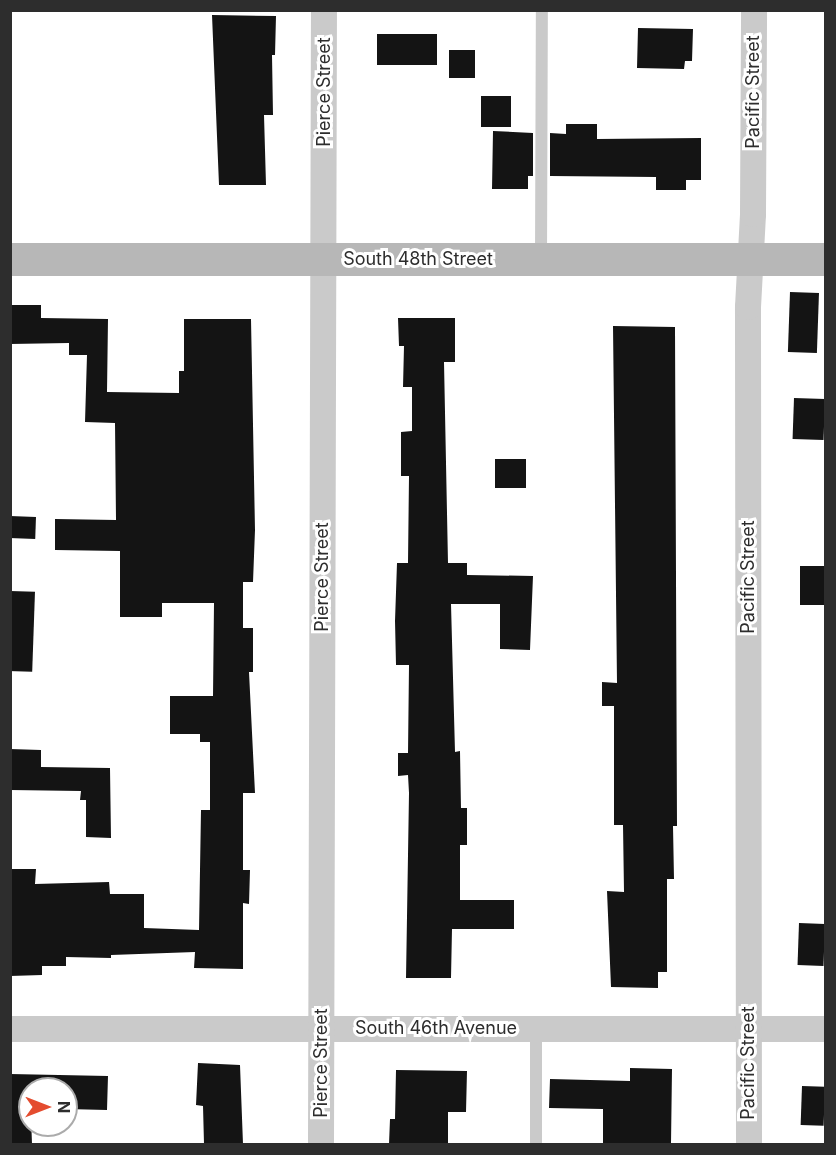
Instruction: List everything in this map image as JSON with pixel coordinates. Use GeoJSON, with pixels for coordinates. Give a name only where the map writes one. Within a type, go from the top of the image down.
{"type":"FeatureCollection","features":[{"type":"Feature","properties":{"kind":"street","name":"Pierce Street"},"geometry":{"type":"LineString","coordinates":[[321,1144],[324,10]]}},
{"type":"Feature","properties":{"kind":"street","name":"Pacific Street"},"geometry":{"type":"LineString","coordinates":[[749,1144],[751,259],[754,10]]}},
{"type":"Feature","properties":{"kind":"street","name":"South 48th Street"},"geometry":{"type":"LineString","coordinates":[[10,259],[825,259]]}},
{"type":"Feature","properties":{"kind":"street","name":"South 46th Avenue"},"geometry":{"type":"LineString","coordinates":[[10,1029],[536,1027],[825,1029]]}},
{"type":"Feature","properties":{"kind":"lane"},"geometry":{"type":"LineString","coordinates":[[541,259],[542,10]]}},
{"type":"Feature","properties":{"kind":"lane"},"geometry":{"type":"LineString","coordinates":[[536,1027],[536,1144]]}},
{"type":"Feature","properties":{"kind":"building"},"geometry":{"type":"Polygon","coordinates":[[[212,15],[276,16],[275,55],[272,55],[273,115],[264,115],[266,185],[219,185],[212,15]]]}},
{"type":"Feature","properties":{"kind":"building"},"geometry":{"type":"Polygon","coordinates":[[[638,28],[693,29],[692,61],[685,61],[684,69],[637,68],[638,28]]]}},
{"type":"Feature","properties":{"kind":"building"},"geometry":{"type":"Polygon","coordinates":[[[377,34],[437,34],[437,65],[377,65],[377,34]]]}},
{"type":"Feature","properties":{"kind":"building"},"geometry":{"type":"Polygon","coordinates":[[[449,50],[475,50],[475,78],[449,78],[449,50]]]}},
{"type":"Feature","properties":{"kind":"building"},"geometry":{"type":"Polygon","coordinates":[[[481,96],[511,96],[511,127],[481,127],[481,96]]]}},
{"type":"Feature","properties":{"kind":"building"},"geometry":{"type":"Polygon","coordinates":[[[566,124],[597,124],[597,139],[701,138],[701,180],[686,180],[686,190],[656,190],[656,177],[550,176],[550,133],[566,134],[566,124]]]}},
{"type":"Feature","properties":{"kind":"building"},"geometry":{"type":"Polygon","coordinates":[[[493,131],[533,133],[533,176],[528,176],[528,189],[492,189],[493,131]]]}},
{"type":"Feature","properties":{"kind":"building"},"geometry":{"type":"Polygon","coordinates":[[[790,292],[819,293],[817,353],[788,352],[790,292]]]}},
{"type":"Feature","properties":{"kind":"building"},"geometry":{"type":"Polygon","coordinates":[[[10,305],[41,305],[41,318],[108,319],[107,392],[179,393],[179,371],[184,371],[184,319],[251,319],[255,530],[253,582],[243,582],[243,628],[253,628],[253,672],[249,672],[255,793],[243,793],[243,870],[250,870],[249,904],[243,903],[243,969],[194,968],[195,952],[111,955],[111,958],[66,957],[66,966],[42,966],[42,975],[10,976],[10,869],[36,869],[35,884],[109,882],[110,894],[144,894],[144,928],[199,930],[201,810],[210,810],[210,742],[200,742],[200,734],[170,734],[170,696],[213,696],[214,603],[162,603],[162,617],[120,617],[120,551],[55,550],[55,519],[116,520],[115,423],[85,422],[87,355],[69,355],[69,343],[10,344],[10,305]]]}},
{"type":"Feature","properties":{"kind":"building"},"geometry":{"type":"Polygon","coordinates":[[[398,318],[455,318],[455,362],[444,362],[448,563],[467,563],[467,575],[533,576],[530,650],[500,649],[500,604],[451,604],[455,752],[460,751],[461,808],[467,808],[467,845],[460,845],[460,900],[514,900],[514,929],[452,929],[451,978],[406,978],[409,793],[408,775],[398,776],[398,753],[408,753],[409,665],[396,665],[395,621],[397,563],[408,563],[409,476],[401,476],[401,432],[412,431],[412,387],[403,387],[404,346],[399,346],[398,318]]]}},
{"type":"Feature","properties":{"kind":"building"},"geometry":{"type":"Polygon","coordinates":[[[613,326],[675,327],[677,826],[673,826],[674,879],[667,879],[667,972],[658,972],[658,988],[611,987],[607,891],[624,892],[623,825],[614,825],[614,706],[602,706],[602,682],[617,683],[613,326]]]}},
{"type":"Feature","properties":{"kind":"building"},"geometry":{"type":"Polygon","coordinates":[[[794,398],[825,399],[824,440],[793,439],[794,398]]]}},
{"type":"Feature","properties":{"kind":"building"},"geometry":{"type":"Polygon","coordinates":[[[495,459],[526,459],[526,488],[495,488],[495,459]]]}},
{"type":"Feature","properties":{"kind":"building"},"geometry":{"type":"Polygon","coordinates":[[[10,516],[36,517],[35,539],[10,538],[10,516]]]}},
{"type":"Feature","properties":{"kind":"building"},"geometry":{"type":"Polygon","coordinates":[[[800,566],[825,566],[825,605],[800,605],[800,566]]]}},
{"type":"Feature","properties":{"kind":"building"},"geometry":{"type":"Polygon","coordinates":[[[10,591],[35,592],[32,672],[10,671],[10,591]]]}},
{"type":"Feature","properties":{"kind":"building"},"geometry":{"type":"Polygon","coordinates":[[[10,749],[41,750],[41,767],[110,768],[111,838],[86,837],[86,800],[80,800],[81,791],[10,790],[10,749]]]}},
{"type":"Feature","properties":{"kind":"building"},"geometry":{"type":"Polygon","coordinates":[[[799,923],[825,924],[824,966],[798,965],[799,923]]]}},
{"type":"Feature","properties":{"kind":"building"},"geometry":{"type":"Polygon","coordinates":[[[198,1063],[240,1065],[243,1144],[204,1144],[203,1106],[196,1105],[198,1063]]]}},
{"type":"Feature","properties":{"kind":"building"},"geometry":{"type":"Polygon","coordinates":[[[630,1068],[672,1069],[671,1144],[603,1144],[603,1109],[549,1108],[550,1079],[630,1081],[630,1068]]]}},
{"type":"Feature","properties":{"kind":"building"},"geometry":{"type":"Polygon","coordinates":[[[396,1070],[467,1071],[466,1112],[448,1112],[448,1144],[389,1144],[390,1119],[395,1119],[396,1070]]]}},
{"type":"Feature","properties":{"kind":"building"},"geometry":{"type":"Polygon","coordinates":[[[10,1074],[108,1076],[107,1110],[78,1109],[78,1077],[18,1077],[18,1137],[32,1137],[32,1144],[10,1144],[10,1074]]]}},
{"type":"Feature","properties":{"kind":"building"},"geometry":{"type":"Polygon","coordinates":[[[802,1086],[825,1087],[824,1126],[801,1125],[802,1086]]]}}]}
